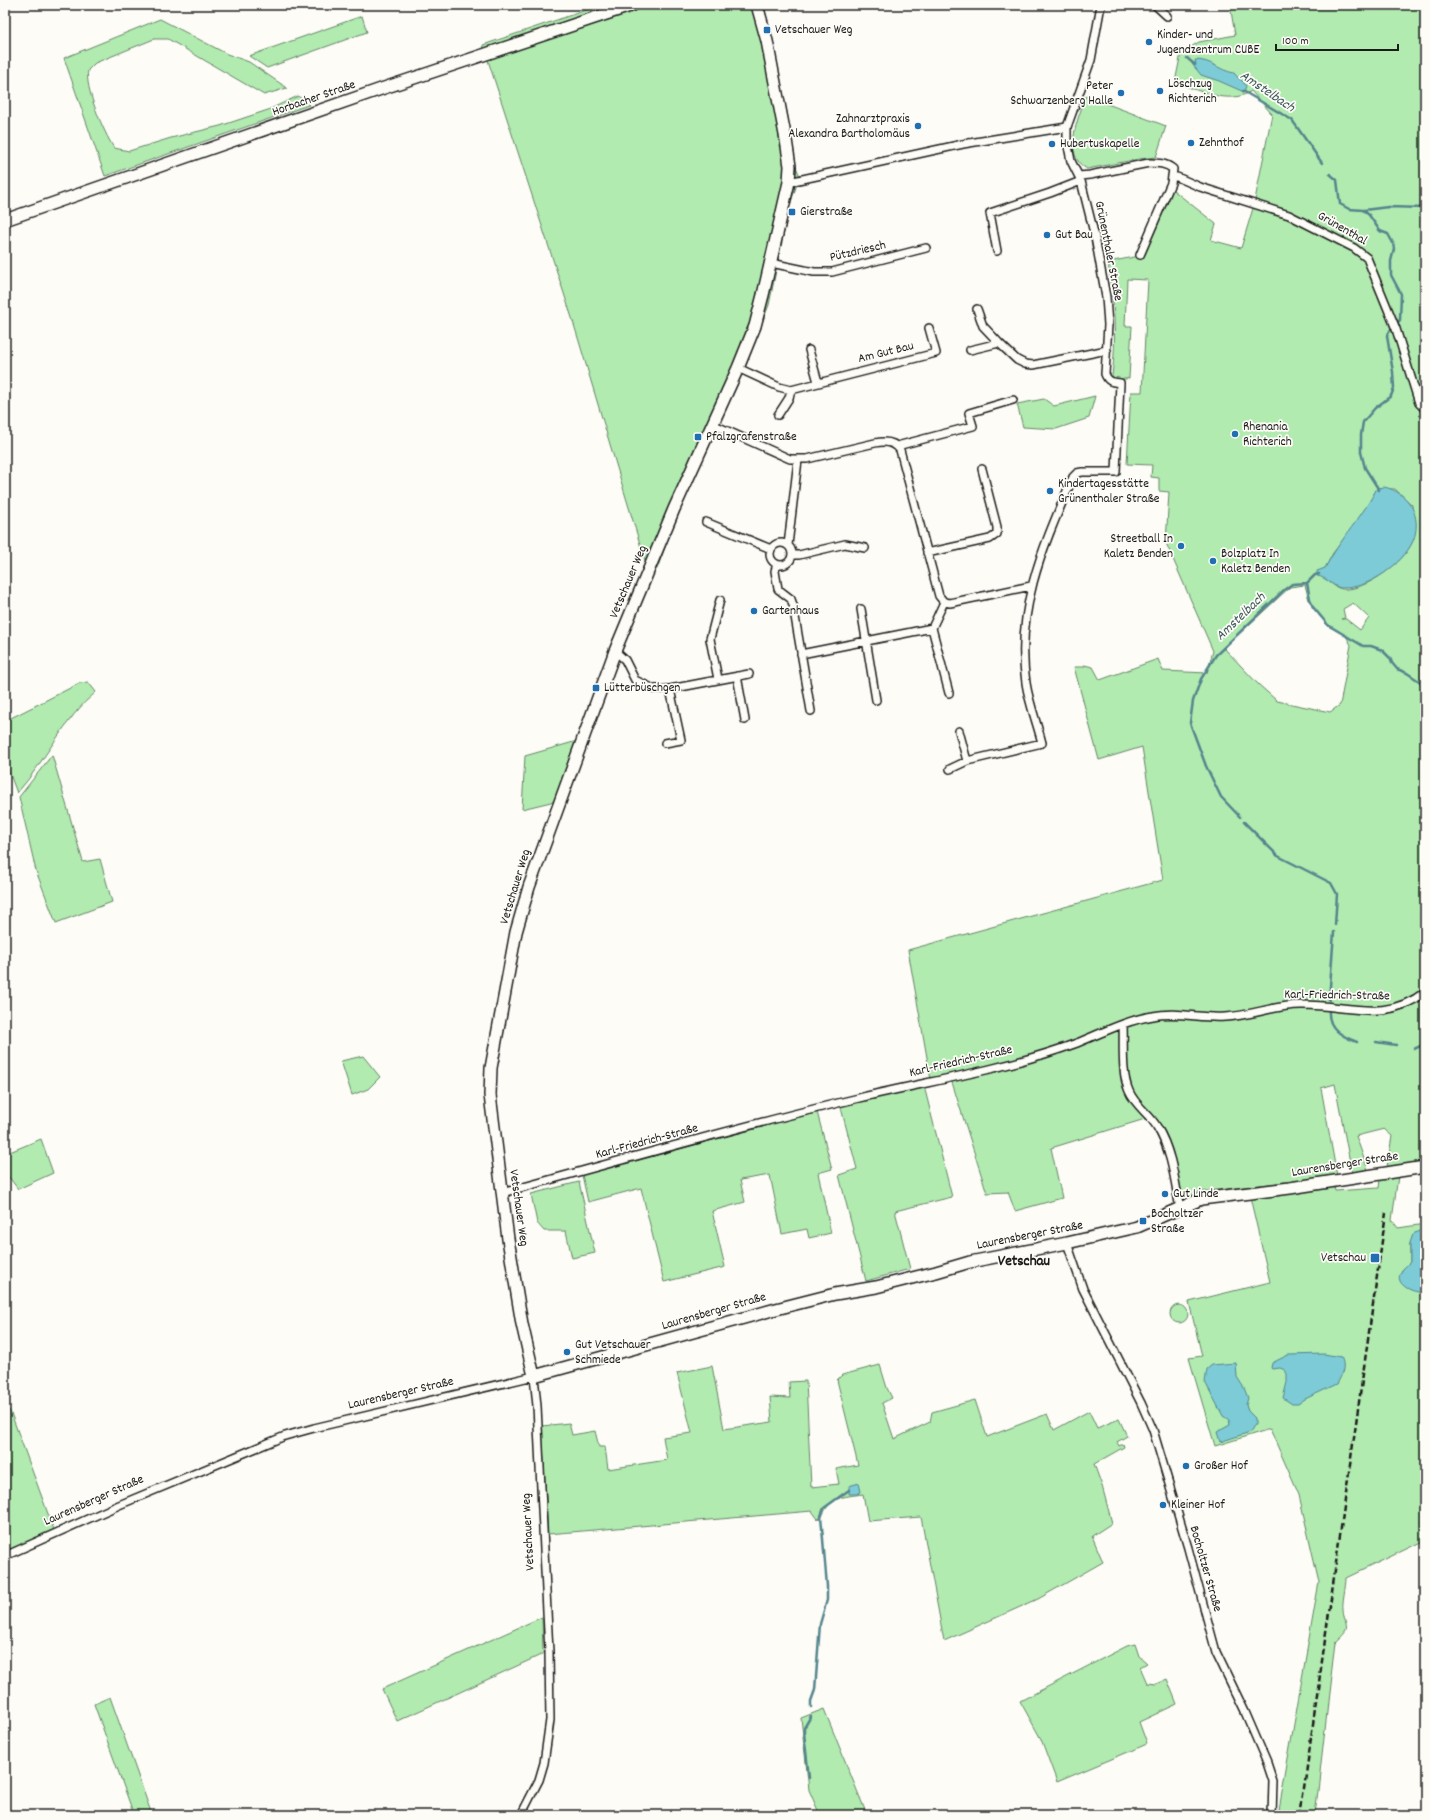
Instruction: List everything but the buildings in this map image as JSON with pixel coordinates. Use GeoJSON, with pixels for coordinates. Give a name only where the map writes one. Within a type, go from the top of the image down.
{"type":"FeatureCollection","features":[{"type":"Feature","properties":{"kind":"street","name":"Horbacher Straße"},"geometry":{"type":"LineString","coordinates":[[5,220],[384,88],[633,5]]}},
{"type":"Feature","properties":{"kind":"street","name":"Vetschauer Weg"},"geometry":{"type":"LineString","coordinates":[[521,1815],[539,1780],[544,1763],[550,1720],[549,1652],[537,1406],[534,1376],[522,1324],[502,1193],[490,1086],[516,932],[529,887],[615,651],[674,509],[738,368],[755,326],[771,262],[790,166],[769,48],[757,5]]}},
{"type":"Feature","properties":{"kind":"street","name":"Grünenthaler Straße"},"geometry":{"type":"LineString","coordinates":[[950,769],[967,761],[1042,743],[1029,696],[1024,652],[1025,621],[1031,586],[1043,550],[1073,477],[1077,473],[1082,472],[1116,472],[1120,383],[1107,380],[1105,374],[1108,325],[1106,297],[1095,237],[1080,178],[1071,161],[1067,141],[1067,127],[1091,60],[1101,5]]}},
{"type":"Feature","properties":{"kind":"street"},"geometry":{"type":"LineString","coordinates":[[1155,5],[1167,16]]}},
{"type":"Feature","properties":{"kind":"street"},"geometry":{"type":"LineString","coordinates":[[788,182],[963,144],[1067,127]]}},
{"type":"Feature","properties":{"kind":"street"},"geometry":{"type":"LineString","coordinates":[[997,251],[990,212],[1050,193],[1080,178],[1090,175],[1140,164],[1159,163],[1173,169],[1173,177],[1140,255]]}},
{"type":"Feature","properties":{"kind":"street","name":"Grünenthal"},"geometry":{"type":"LineString","coordinates":[[1173,177],[1200,188],[1289,215],[1354,248],[1367,258],[1396,329],[1419,404],[1425,409]]}},
{"type":"Feature","properties":{"kind":"street","name":"Pützdriesch"},"geometry":{"type":"LineString","coordinates":[[771,262],[814,272],[832,272],[926,248]]}},
{"type":"Feature","properties":{"kind":"street"},"geometry":{"type":"LineString","coordinates":[[977,309],[983,326],[999,344],[1017,360],[1025,364],[1033,365],[1107,350]]}},
{"type":"Feature","properties":{"kind":"street","name":"Am Gut Bau"},"geometry":{"type":"LineString","coordinates":[[791,390],[936,353],[929,328]]}},
{"type":"Feature","properties":{"kind":"street"},"geometry":{"type":"LineString","coordinates":[[970,350],[999,344]]}},
{"type":"Feature","properties":{"kind":"street"},"geometry":{"type":"LineString","coordinates":[[809,350],[818,382]]}},
{"type":"Feature","properties":{"kind":"street"},"geometry":{"type":"LineString","coordinates":[[738,368],[779,387],[791,390],[789,398],[778,415]]}},
{"type":"Feature","properties":{"kind":"street"},"geometry":{"type":"LineString","coordinates":[[897,446],[973,426],[969,413],[1013,400]]}},
{"type":"Feature","properties":{"kind":"street"},"geometry":{"type":"LineString","coordinates":[[712,424],[790,459],[798,460],[882,442],[892,443],[900,450],[939,596],[944,602],[950,603],[1031,586]]}},
{"type":"Feature","properties":{"kind":"street"},"geometry":{"type":"LineString","coordinates":[[788,545],[779,542],[771,549],[770,558],[777,564],[788,563],[792,555],[788,545],[798,460]]}},
{"type":"Feature","properties":{"kind":"street"},"geometry":{"type":"LineString","coordinates":[[927,553],[990,539],[997,534],[997,527],[982,468]]}},
{"type":"Feature","properties":{"kind":"street"},"geometry":{"type":"LineString","coordinates":[[706,522],[771,549]]}},
{"type":"Feature","properties":{"kind":"street"},"geometry":{"type":"LineString","coordinates":[[792,555],[799,555],[845,544],[865,548]]}},
{"type":"Feature","properties":{"kind":"street"},"geometry":{"type":"LineString","coordinates":[[777,564],[775,571],[778,588],[791,599],[793,605],[811,711]]}},
{"type":"Feature","properties":{"kind":"street"},"geometry":{"type":"LineString","coordinates":[[718,679],[710,639],[720,600]]}},
{"type":"Feature","properties":{"kind":"street"},"geometry":{"type":"LineString","coordinates":[[944,602],[932,628],[949,693]]}},
{"type":"Feature","properties":{"kind":"street"},"geometry":{"type":"LineString","coordinates":[[861,609],[876,700]]}},
{"type":"Feature","properties":{"kind":"street"},"geometry":{"type":"LineString","coordinates":[[801,654],[932,628]]}},
{"type":"Feature","properties":{"kind":"street"},"geometry":{"type":"LineString","coordinates":[[615,651],[625,660],[635,680],[654,689],[670,689],[749,674]]}},
{"type":"Feature","properties":{"kind":"street"},"geometry":{"type":"LineString","coordinates":[[736,676],[745,720]]}},
{"type":"Feature","properties":{"kind":"street"},"geometry":{"type":"LineString","coordinates":[[666,743],[681,740],[670,689]]}},
{"type":"Feature","properties":{"kind":"street"},"geometry":{"type":"LineString","coordinates":[[959,731],[967,761]]}},
{"type":"Feature","properties":{"kind":"street","name":"Karl-Friedrich-Straße"},"geometry":{"type":"LineString","coordinates":[[502,1193],[849,1100],[993,1069],[1029,1059],[1123,1025],[1153,1016],[1173,1014],[1224,1017],[1296,1005],[1382,1010],[1407,1005],[1425,992]]}},
{"type":"Feature","properties":{"kind":"street"},"geometry":{"type":"LineString","coordinates":[[1123,1025],[1127,1085],[1134,1100],[1154,1121],[1164,1141],[1171,1162],[1180,1209]]}},
{"type":"Feature","properties":{"kind":"street","name":"Laurensberger Straße"},"geometry":{"type":"LineString","coordinates":[[5,1556],[119,1505],[285,1436],[314,1428],[534,1376],[835,1294],[891,1283],[970,1262],[1067,1243],[1137,1227],[1201,1199],[1290,1188],[1425,1167]]}},
{"type":"Feature","properties":{"kind":"street","name":"Bocholtzer Straße"},"geometry":{"type":"LineString","coordinates":[[1067,1243],[1083,1290],[1141,1403],[1153,1430],[1188,1548],[1216,1652],[1245,1712],[1267,1762],[1273,1781],[1272,1815]]}},
{"type":"Feature","properties":{"kind":"green space"},"geometry":{"type":"Polygon","coordinates":[[[601,5],[764,5],[787,113],[796,167],[800,176],[789,207],[769,305],[738,383],[678,512],[657,569],[646,564],[572,318],[483,45],[601,5]]]}},
{"type":"Feature","properties":{"kind":"green space"},"geometry":{"type":"Polygon","coordinates":[[[1230,5],[1425,5],[1425,987],[1406,1002],[1381,1009],[1384,1015],[1425,995],[1425,1161],[1387,1167],[1392,1136],[1384,1129],[1356,1136],[1368,1170],[1352,1173],[1335,1084],[1321,1088],[1337,1176],[1209,1191],[1184,1200],[1169,1146],[1157,1121],[1145,1119],[1051,1148],[1062,1198],[1015,1211],[1008,1192],[987,1193],[950,1076],[931,1080],[908,950],[1163,880],[1142,747],[1099,760],[1074,667],[1084,667],[1084,665],[1093,667],[1100,680],[1158,659],[1163,671],[1207,673],[1213,651],[1166,543],[1169,492],[1159,491],[1159,478],[1151,477],[1152,465],[1127,464],[1131,392],[1142,392],[1148,280],[1127,279],[1125,326],[1132,326],[1129,378],[1115,379],[1112,376],[1114,362],[1114,319],[1108,262],[1145,255],[1173,190],[1216,224],[1211,240],[1241,248],[1254,205],[1272,114],[1251,91],[1243,95],[1224,97],[1203,92],[1175,82],[1181,53],[1199,42],[1235,35],[1230,5]],[[1377,489],[1356,524],[1333,553],[1321,576],[1334,586],[1342,589],[1351,589],[1372,581],[1393,566],[1408,550],[1412,542],[1412,505],[1395,489],[1377,489]],[[1305,585],[1290,587],[1224,648],[1258,684],[1277,701],[1330,712],[1340,705],[1351,645],[1346,636],[1328,626],[1313,608],[1305,585]],[[1353,603],[1343,609],[1345,618],[1341,619],[1346,619],[1360,630],[1369,618],[1353,603]]]}},
{"type":"Feature","properties":{"kind":"green space"},"geometry":{"type":"Polygon","coordinates":[[[362,16],[367,32],[267,68],[249,56],[362,16]]]}},
{"type":"Feature","properties":{"kind":"green space"},"geometry":{"type":"Polygon","coordinates":[[[160,19],[227,54],[249,62],[287,88],[264,95],[168,39],[154,39],[95,63],[88,70],[89,87],[96,110],[105,132],[114,148],[129,151],[171,138],[220,126],[268,110],[298,96],[309,105],[105,176],[64,58],[160,19]]]}},
{"type":"Feature","properties":{"kind":"green space"},"geometry":{"type":"Polygon","coordinates":[[[1086,96],[1166,126],[1156,157],[1087,169],[1079,163],[1073,145],[1074,135],[1076,124],[1086,96]]]}},
{"type":"Feature","properties":{"kind":"green space"},"geometry":{"type":"Polygon","coordinates":[[[1095,396],[1089,418],[1056,429],[1023,427],[1017,404],[1044,399],[1054,406],[1095,396]]]}},
{"type":"Feature","properties":{"kind":"green space"},"geometry":{"type":"Polygon","coordinates":[[[88,682],[96,692],[74,714],[37,768],[17,793],[5,761],[5,721],[80,683],[88,682]]]}},
{"type":"Feature","properties":{"kind":"green space"},"geometry":{"type":"Polygon","coordinates":[[[577,741],[555,801],[522,809],[525,756],[577,741]]]}},
{"type":"Feature","properties":{"kind":"green space"},"geometry":{"type":"Polygon","coordinates":[[[52,755],[83,862],[100,859],[112,902],[56,923],[36,871],[19,797],[52,755]]]}},
{"type":"Feature","properties":{"kind":"green space"},"geometry":{"type":"Polygon","coordinates":[[[363,1056],[380,1077],[368,1089],[352,1095],[341,1061],[363,1056]]]}},
{"type":"Feature","properties":{"kind":"green space"},"geometry":{"type":"Polygon","coordinates":[[[924,1086],[952,1197],[895,1211],[910,1269],[866,1281],[839,1175],[857,1169],[840,1104],[924,1086]]]}},
{"type":"Feature","properties":{"kind":"green space"},"geometry":{"type":"Polygon","coordinates":[[[817,1112],[832,1169],[818,1173],[831,1233],[809,1238],[807,1229],[782,1234],[770,1175],[740,1180],[745,1202],[712,1211],[725,1267],[664,1282],[641,1188],[588,1202],[582,1175],[817,1112]]]}},
{"type":"Feature","properties":{"kind":"green space"},"geometry":{"type":"Polygon","coordinates":[[[41,1139],[53,1173],[18,1189],[5,1172],[5,1154],[41,1139]]]}},
{"type":"Feature","properties":{"kind":"green space"},"geometry":{"type":"Polygon","coordinates":[[[1398,1176],[1392,1220],[1398,1228],[1425,1224],[1425,1230],[1421,1230],[1410,1243],[1410,1262],[1401,1271],[1421,1293],[1425,1292],[1425,1540],[1346,1578],[1343,1606],[1346,1630],[1335,1642],[1315,1815],[1278,1815],[1319,1582],[1299,1495],[1270,1429],[1215,1446],[1189,1358],[1202,1356],[1189,1302],[1270,1282],[1250,1197],[1334,1187],[1335,1191],[1379,1188],[1380,1179],[1398,1176]]]}},
{"type":"Feature","properties":{"kind":"green space"},"geometry":{"type":"Polygon","coordinates":[[[579,1182],[595,1253],[572,1258],[566,1231],[544,1231],[537,1223],[531,1194],[579,1182]]]}},
{"type":"Feature","properties":{"kind":"green space"},"geometry":{"type":"Polygon","coordinates":[[[1179,1305],[1185,1308],[1188,1314],[1185,1320],[1179,1323],[1173,1320],[1170,1314],[1173,1308],[1179,1305]]]}},
{"type":"Feature","properties":{"kind":"green space"},"geometry":{"type":"Polygon","coordinates":[[[880,1365],[887,1388],[892,1398],[882,1403],[894,1439],[930,1422],[932,1412],[975,1400],[987,1437],[1047,1414],[1054,1430],[1089,1411],[1097,1428],[1119,1419],[1127,1436],[1117,1442],[1119,1446],[1123,1444],[1124,1447],[1094,1464],[1102,1486],[1112,1523],[1092,1536],[1103,1562],[1038,1599],[944,1641],[921,1517],[868,1521],[863,1494],[843,1497],[833,1501],[825,1510],[822,1517],[818,1519],[812,1511],[548,1534],[542,1426],[569,1423],[572,1435],[595,1431],[599,1447],[605,1447],[608,1469],[667,1460],[663,1437],[692,1433],[677,1373],[712,1366],[724,1429],[772,1422],[770,1397],[790,1398],[789,1382],[806,1381],[811,1487],[839,1484],[836,1469],[858,1465],[837,1380],[842,1375],[880,1365]]]}},
{"type":"Feature","properties":{"kind":"green space"},"geometry":{"type":"Polygon","coordinates":[[[5,1410],[9,1410],[12,1416],[54,1530],[5,1553],[5,1410]]]}},
{"type":"Feature","properties":{"kind":"green space"},"geometry":{"type":"Polygon","coordinates":[[[542,1617],[543,1654],[397,1721],[382,1689],[542,1617]]]}},
{"type":"Feature","properties":{"kind":"green space"},"geometry":{"type":"Polygon","coordinates":[[[1135,1644],[1139,1656],[1147,1663],[1140,1667],[1147,1683],[1156,1684],[1167,1679],[1177,1704],[1139,1722],[1147,1744],[1057,1782],[1041,1739],[1020,1701],[1127,1646],[1135,1644]]]}},
{"type":"Feature","properties":{"kind":"green space"},"geometry":{"type":"Polygon","coordinates":[[[110,1697],[152,1815],[134,1815],[94,1704],[110,1697]]]}},
{"type":"Feature","properties":{"kind":"green space"},"geometry":{"type":"Polygon","coordinates":[[[824,1709],[867,1815],[820,1815],[809,1790],[801,1718],[824,1709]]]}},
{"type":"Feature","properties":{"kind":"water"},"geometry":{"type":"Polygon","coordinates":[[[1195,60],[1211,63],[1228,72],[1234,73],[1246,86],[1244,92],[1201,75],[1192,64],[1193,62],[1196,64],[1195,60]]]}},
{"type":"Feature","properties":{"kind":"water"},"geometry":{"type":"Polygon","coordinates":[[[1384,487],[1393,490],[1407,500],[1415,515],[1416,532],[1413,541],[1402,558],[1384,573],[1364,584],[1354,587],[1340,588],[1324,578],[1317,576],[1317,571],[1325,568],[1337,547],[1365,508],[1377,488],[1384,487]]]}},
{"type":"Feature","properties":{"kind":"water"},"geometry":{"type":"Polygon","coordinates":[[[1421,1230],[1425,1230],[1425,1292],[1416,1292],[1402,1285],[1399,1277],[1403,1269],[1410,1262],[1410,1243],[1413,1234],[1421,1230]]]}},
{"type":"Feature","properties":{"kind":"water"},"geometry":{"type":"Polygon","coordinates":[[[1324,1354],[1341,1357],[1343,1370],[1337,1384],[1305,1399],[1298,1404],[1292,1404],[1283,1398],[1287,1382],[1287,1374],[1285,1370],[1280,1368],[1272,1369],[1272,1363],[1288,1355],[1324,1354]]]}},
{"type":"Feature","properties":{"kind":"water"},"geometry":{"type":"Polygon","coordinates":[[[1236,1363],[1237,1377],[1248,1398],[1246,1405],[1248,1411],[1255,1418],[1255,1424],[1250,1432],[1220,1442],[1217,1432],[1230,1425],[1229,1420],[1223,1416],[1205,1382],[1207,1369],[1212,1365],[1236,1363]]]}},
{"type":"Feature","properties":{"kind":"water"},"geometry":{"type":"Polygon","coordinates":[[[859,1483],[861,1492],[857,1494],[849,1494],[849,1486],[859,1483]]]}},
{"type":"Feature","properties":{"kind":"waterway","name":"Amstelbach"},"geometry":{"type":"LineString","coordinates":[[1187,58],[1195,65]]}},
{"type":"Feature","properties":{"kind":"waterway","name":"Amstelbach"},"geometry":{"type":"LineString","coordinates":[[1243,91],[1292,120],[1322,163]]}},
{"type":"Feature","properties":{"kind":"waterway","name":"Amstelbach"},"geometry":{"type":"LineString","coordinates":[[1330,174],[1337,180],[1340,204],[1349,209],[1363,210],[1369,215],[1380,231],[1388,234],[1393,243],[1394,249],[1391,261],[1391,275],[1401,294],[1400,320],[1391,329],[1387,336],[1394,388],[1391,396],[1375,408],[1363,422],[1361,435],[1361,452],[1365,468],[1379,490]]}},
{"type":"Feature","properties":{"kind":"waterway"},"geometry":{"type":"LineString","coordinates":[[1364,210],[1388,207],[1425,208]]}},
{"type":"Feature","properties":{"kind":"waterway","name":"Amstelbach"},"geometry":{"type":"LineString","coordinates":[[1240,817],[1221,797],[1206,766],[1190,723],[1193,701],[1201,679],[1216,655],[1284,590],[1292,584],[1307,583],[1315,575],[1319,574]]}},
{"type":"Feature","properties":{"kind":"waterway"},"geometry":{"type":"LineString","coordinates":[[1307,583],[1313,607],[1328,625],[1363,646],[1371,646],[1382,650],[1390,658],[1397,669],[1407,673],[1425,685]]}},
{"type":"Feature","properties":{"kind":"waterway","name":"Amstelbach"},"geometry":{"type":"LineString","coordinates":[[1244,822],[1278,856],[1331,883],[1337,894],[1335,925]]}},
{"type":"Feature","properties":{"kind":"waterway","name":"Amstelbach"},"geometry":{"type":"LineString","coordinates":[[1329,1000],[1334,932]]}},
{"type":"Feature","properties":{"kind":"waterway","name":"Amstelbach"},"geometry":{"type":"LineString","coordinates":[[1329,1012],[1329,1018],[1337,1032],[1357,1042]]}},
{"type":"Feature","properties":{"kind":"waterway","name":"Amstelbach"},"geometry":{"type":"LineString","coordinates":[[1376,1042],[1396,1045]]}},
{"type":"Feature","properties":{"kind":"waterway","name":"Amstelbach"},"geometry":{"type":"LineString","coordinates":[[1414,1049],[1425,1044]]}},
{"type":"Feature","properties":{"kind":"waterway"},"geometry":{"type":"LineString","coordinates":[[811,1707],[811,1701],[815,1690],[820,1624],[827,1600],[821,1516],[824,1508],[849,1490]]}},
{"type":"Feature","properties":{"kind":"waterway"},"geometry":{"type":"LineString","coordinates":[[809,1778],[804,1728],[811,1716]]}},
{"type":"Feature","properties":{"kind":"railway"},"geometry":{"type":"LineString","coordinates":[[1300,1815],[1386,1213]]}},
{"type":"Feature","properties":{"kind":"place","name":"Vetschauer Weg"},"geometry":{"type":"Point","coordinates":[767,30]}},
{"type":"Feature","properties":{"kind":"place","name":"Kinder- und Jugendzentrum CUBE"},"geometry":{"type":"Point","coordinates":[1149,42]}},
{"type":"Feature","properties":{"kind":"place","name":"Löschzug Richterich"},"geometry":{"type":"Point","coordinates":[1160,91]}},
{"type":"Feature","properties":{"kind":"place","name":"Peter Schwarzenberg Halle"},"geometry":{"type":"Point","coordinates":[1121,93]}},
{"type":"Feature","properties":{"kind":"place","name":"Zahnarztpraxis Alexandra Bartholomäus"},"geometry":{"type":"Point","coordinates":[918,126]}},
{"type":"Feature","properties":{"kind":"place","name":"Zehnthof"},"geometry":{"type":"Point","coordinates":[1191,143]}},
{"type":"Feature","properties":{"kind":"place","name":"Hubertuskapelle"},"geometry":{"type":"Point","coordinates":[1052,144]}},
{"type":"Feature","properties":{"kind":"place","name":"Gierstraße"},"geometry":{"type":"Point","coordinates":[792,212]}},
{"type":"Feature","properties":{"kind":"place","name":"Gut Bau"},"geometry":{"type":"Point","coordinates":[1047,235]}},
{"type":"Feature","properties":{"kind":"place","name":"Rhenania Richterich"},"geometry":{"type":"Point","coordinates":[1235,434]}},
{"type":"Feature","properties":{"kind":"place","name":"Pfalzgrafenstraße"},"geometry":{"type":"Point","coordinates":[698,437]}},
{"type":"Feature","properties":{"kind":"place","name":"Kindertagesstätte Grünenthaler Straße"},"geometry":{"type":"Point","coordinates":[1050,491]}},
{"type":"Feature","properties":{"kind":"place","name":"Streetball In Kaletz Benden"},"geometry":{"type":"Point","coordinates":[1181,546]}},
{"type":"Feature","properties":{"kind":"place","name":"Bolzplatz In Kaletz Benden"},"geometry":{"type":"Point","coordinates":[1213,561]}},
{"type":"Feature","properties":{"kind":"place","name":"Gartenhaus"},"geometry":{"type":"Point","coordinates":[754,611]}},
{"type":"Feature","properties":{"kind":"place","name":"Lütterbüschgen"},"geometry":{"type":"Point","coordinates":[596,688]}},
{"type":"Feature","properties":{"kind":"place","name":"Gut Linde"},"geometry":{"type":"Point","coordinates":[1165,1194]}},
{"type":"Feature","properties":{"kind":"place","name":"Bocholtzer Straße"},"geometry":{"type":"Point","coordinates":[1143,1221]}},
{"type":"Feature","properties":{"kind":"place","name":"Vetschau"},"geometry":{"type":"Point","coordinates":[1375,1258]}},
{"type":"Feature","properties":{"kind":"place","name":"Gut Vetschauer Schmiede"},"geometry":{"type":"Point","coordinates":[567,1352]}},
{"type":"Feature","properties":{"kind":"place","name":"Großer Hof"},"geometry":{"type":"Point","coordinates":[1186,1466]}},
{"type":"Feature","properties":{"kind":"place","name":"Kleiner Hof"},"geometry":{"type":"Point","coordinates":[1163,1505]}},
{"type":"Feature","properties":{"kind":"district","name":"Vetschau"},"geometry":{"type":"Point","coordinates":[1024,1262]}}]}
